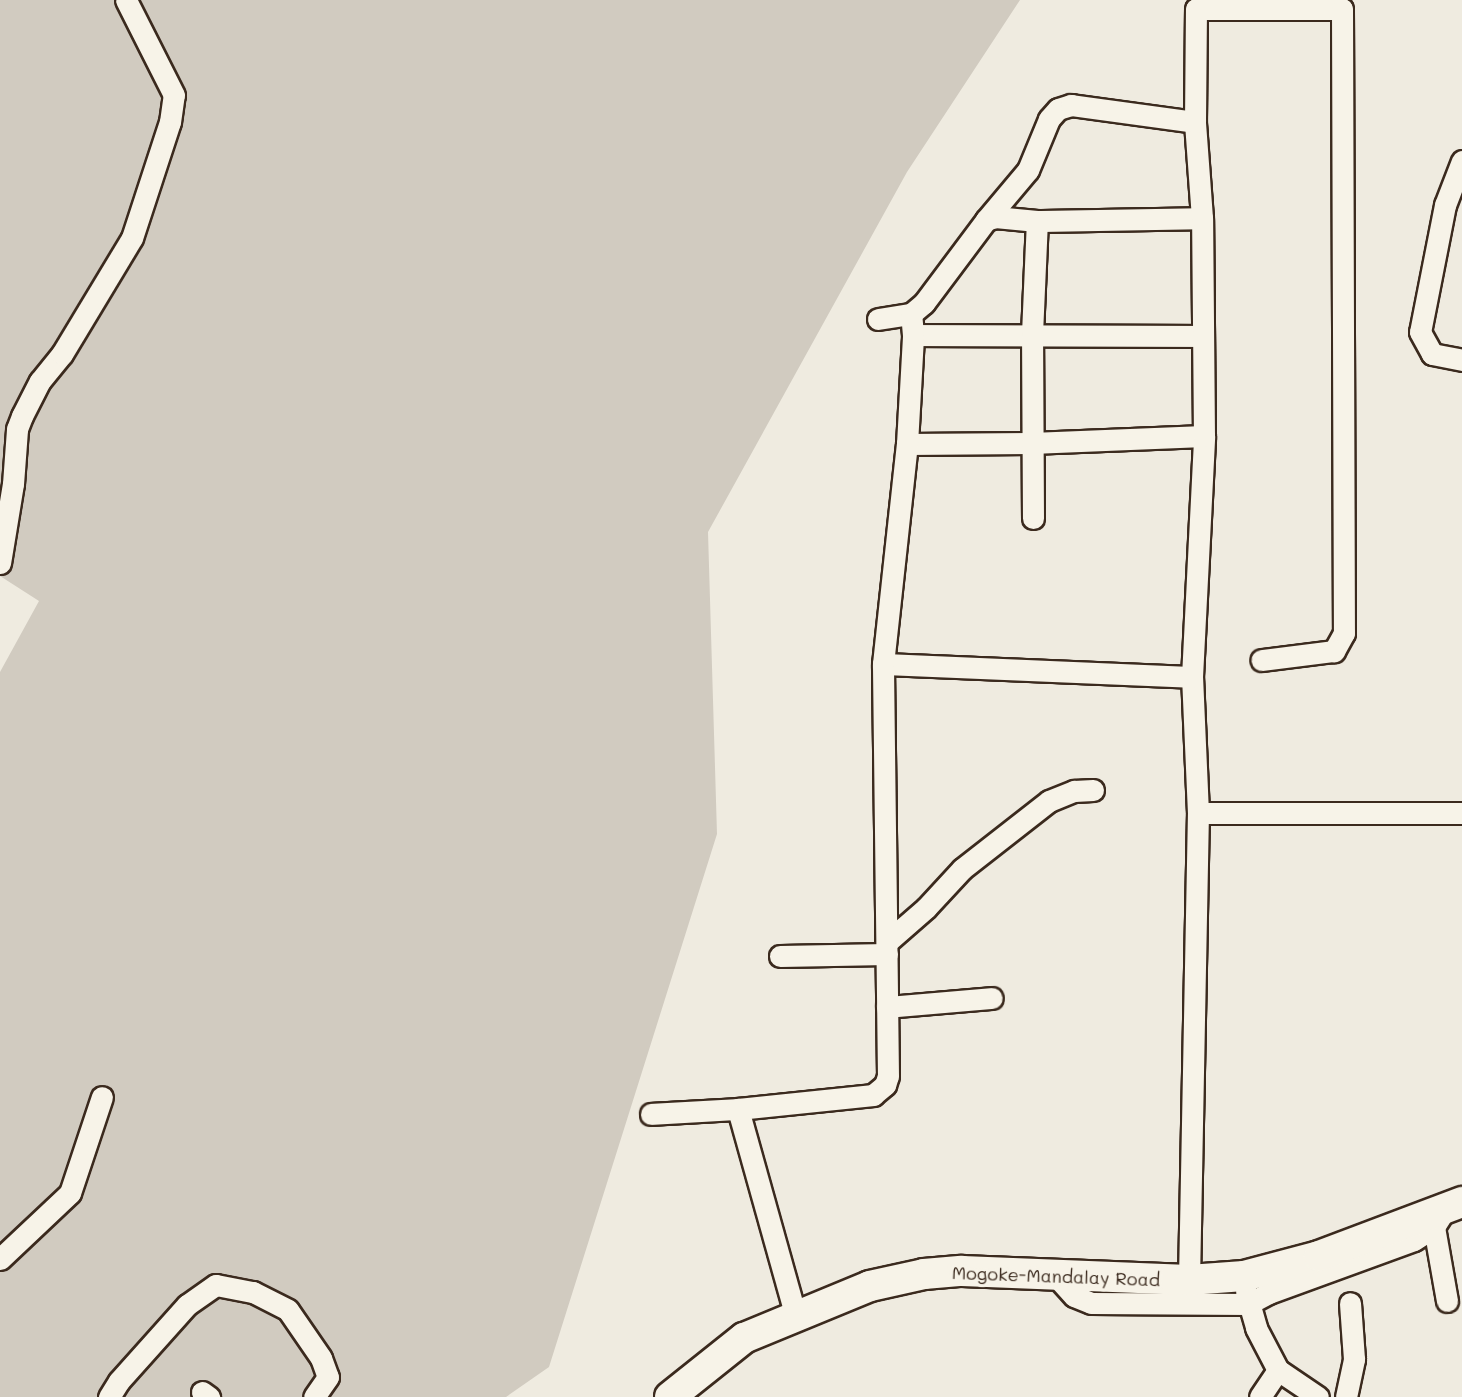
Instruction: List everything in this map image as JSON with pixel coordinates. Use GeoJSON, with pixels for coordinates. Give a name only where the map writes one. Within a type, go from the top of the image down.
{"type":"FeatureCollection","features":[{"type":"Feature","properties":{"kind":"highway","name":"Mogoke-Mandalay Road"},"geometry":{"type":"LineString","coordinates":[[670,1397],[744,1338],[870,1286],[924,1275],[962,1271],[1189,1280],[1246,1290],[1319,1256],[1447,1212]]}},
{"type":"Feature","properties":{"kind":"street"},"geometry":{"type":"LineString","coordinates":[[0,564],[13,484],[17,429],[40,381],[62,354],[132,238],[170,122],[174,95],[126,0]]}},
{"type":"Feature","properties":{"kind":"street"},"geometry":{"type":"LineString","coordinates":[[1189,1280],[1198,813],[1192,677],[1204,436],[1202,218],[1195,122],[1196,9],[1342,9],[1344,633],[1334,651],[1262,660]]}},
{"type":"Feature","properties":{"kind":"street"},"geometry":{"type":"LineString","coordinates":[[651,1114],[738,1109],[873,1095],[881,1091],[888,1076],[883,664],[907,444],[912,324],[924,303],[986,220],[1028,170],[1049,119],[1058,109],[1071,105],[1195,122]]}},
{"type":"Feature","properties":{"kind":"street"},"geometry":{"type":"LineString","coordinates":[[1461,167],[1445,205],[1420,332],[1432,354],[1462,360]]}},
{"type":"Feature","properties":{"kind":"street"},"geometry":{"type":"LineString","coordinates":[[986,220],[995,217],[1037,221],[1202,218]]}},
{"type":"Feature","properties":{"kind":"street"},"geometry":{"type":"LineString","coordinates":[[1033,518],[1032,334],[1037,221]]}},
{"type":"Feature","properties":{"kind":"street"},"geometry":{"type":"LineString","coordinates":[[878,319],[1032,334],[1201,337]]}},
{"type":"Feature","properties":{"kind":"street"},"geometry":{"type":"LineString","coordinates":[[907,444],[1031,443],[1204,436]]}},
{"type":"Feature","properties":{"kind":"street"},"geometry":{"type":"LineString","coordinates":[[883,664],[1192,677]]}},
{"type":"Feature","properties":{"kind":"street"},"geometry":{"type":"LineString","coordinates":[[780,956],[887,948],[962,869],[1049,801],[1074,791],[1093,790]]}},
{"type":"Feature","properties":{"kind":"street"},"geometry":{"type":"LineString","coordinates":[[1198,813],[1462,813]]}},
{"type":"Feature","properties":{"kind":"street"},"geometry":{"type":"LineString","coordinates":[[887,1007],[992,998]]}},
{"type":"Feature","properties":{"kind":"street"},"geometry":{"type":"LineString","coordinates":[[0,1259],[70,1193],[102,1097]]}},
{"type":"Feature","properties":{"kind":"street"},"geometry":{"type":"LineString","coordinates":[[738,1109],[796,1317]]}},
{"type":"Feature","properties":{"kind":"street"},"geometry":{"type":"LineString","coordinates":[[1447,1212],[1447,1301]]}},
{"type":"Feature","properties":{"kind":"street"},"geometry":{"type":"LineString","coordinates":[[1055,1275],[1074,1296],[1091,1303],[1246,1290],[1256,1328],[1278,1370],[1318,1397]]}},
{"type":"Feature","properties":{"kind":"street"},"geometry":{"type":"LineString","coordinates":[[109,1397],[119,1381],[187,1305],[216,1284],[253,1292],[288,1310],[321,1358],[328,1377],[314,1397]]}},
{"type":"Feature","properties":{"kind":"street"},"geometry":{"type":"LineString","coordinates":[[1346,1397],[1354,1359],[1350,1303]]}},
{"type":"Feature","properties":{"kind":"street"},"geometry":{"type":"LineString","coordinates":[[1260,1397],[1278,1370]]}},
{"type":"Feature","properties":{"kind":"shaded area"},"geometry":{"type":"Polygon","coordinates":[[[0,0],[1020,0],[907,172],[708,532],[717,834],[549,1367],[506,1397],[0,1397],[0,672],[39,601],[0,576],[0,0]]]}}]}
